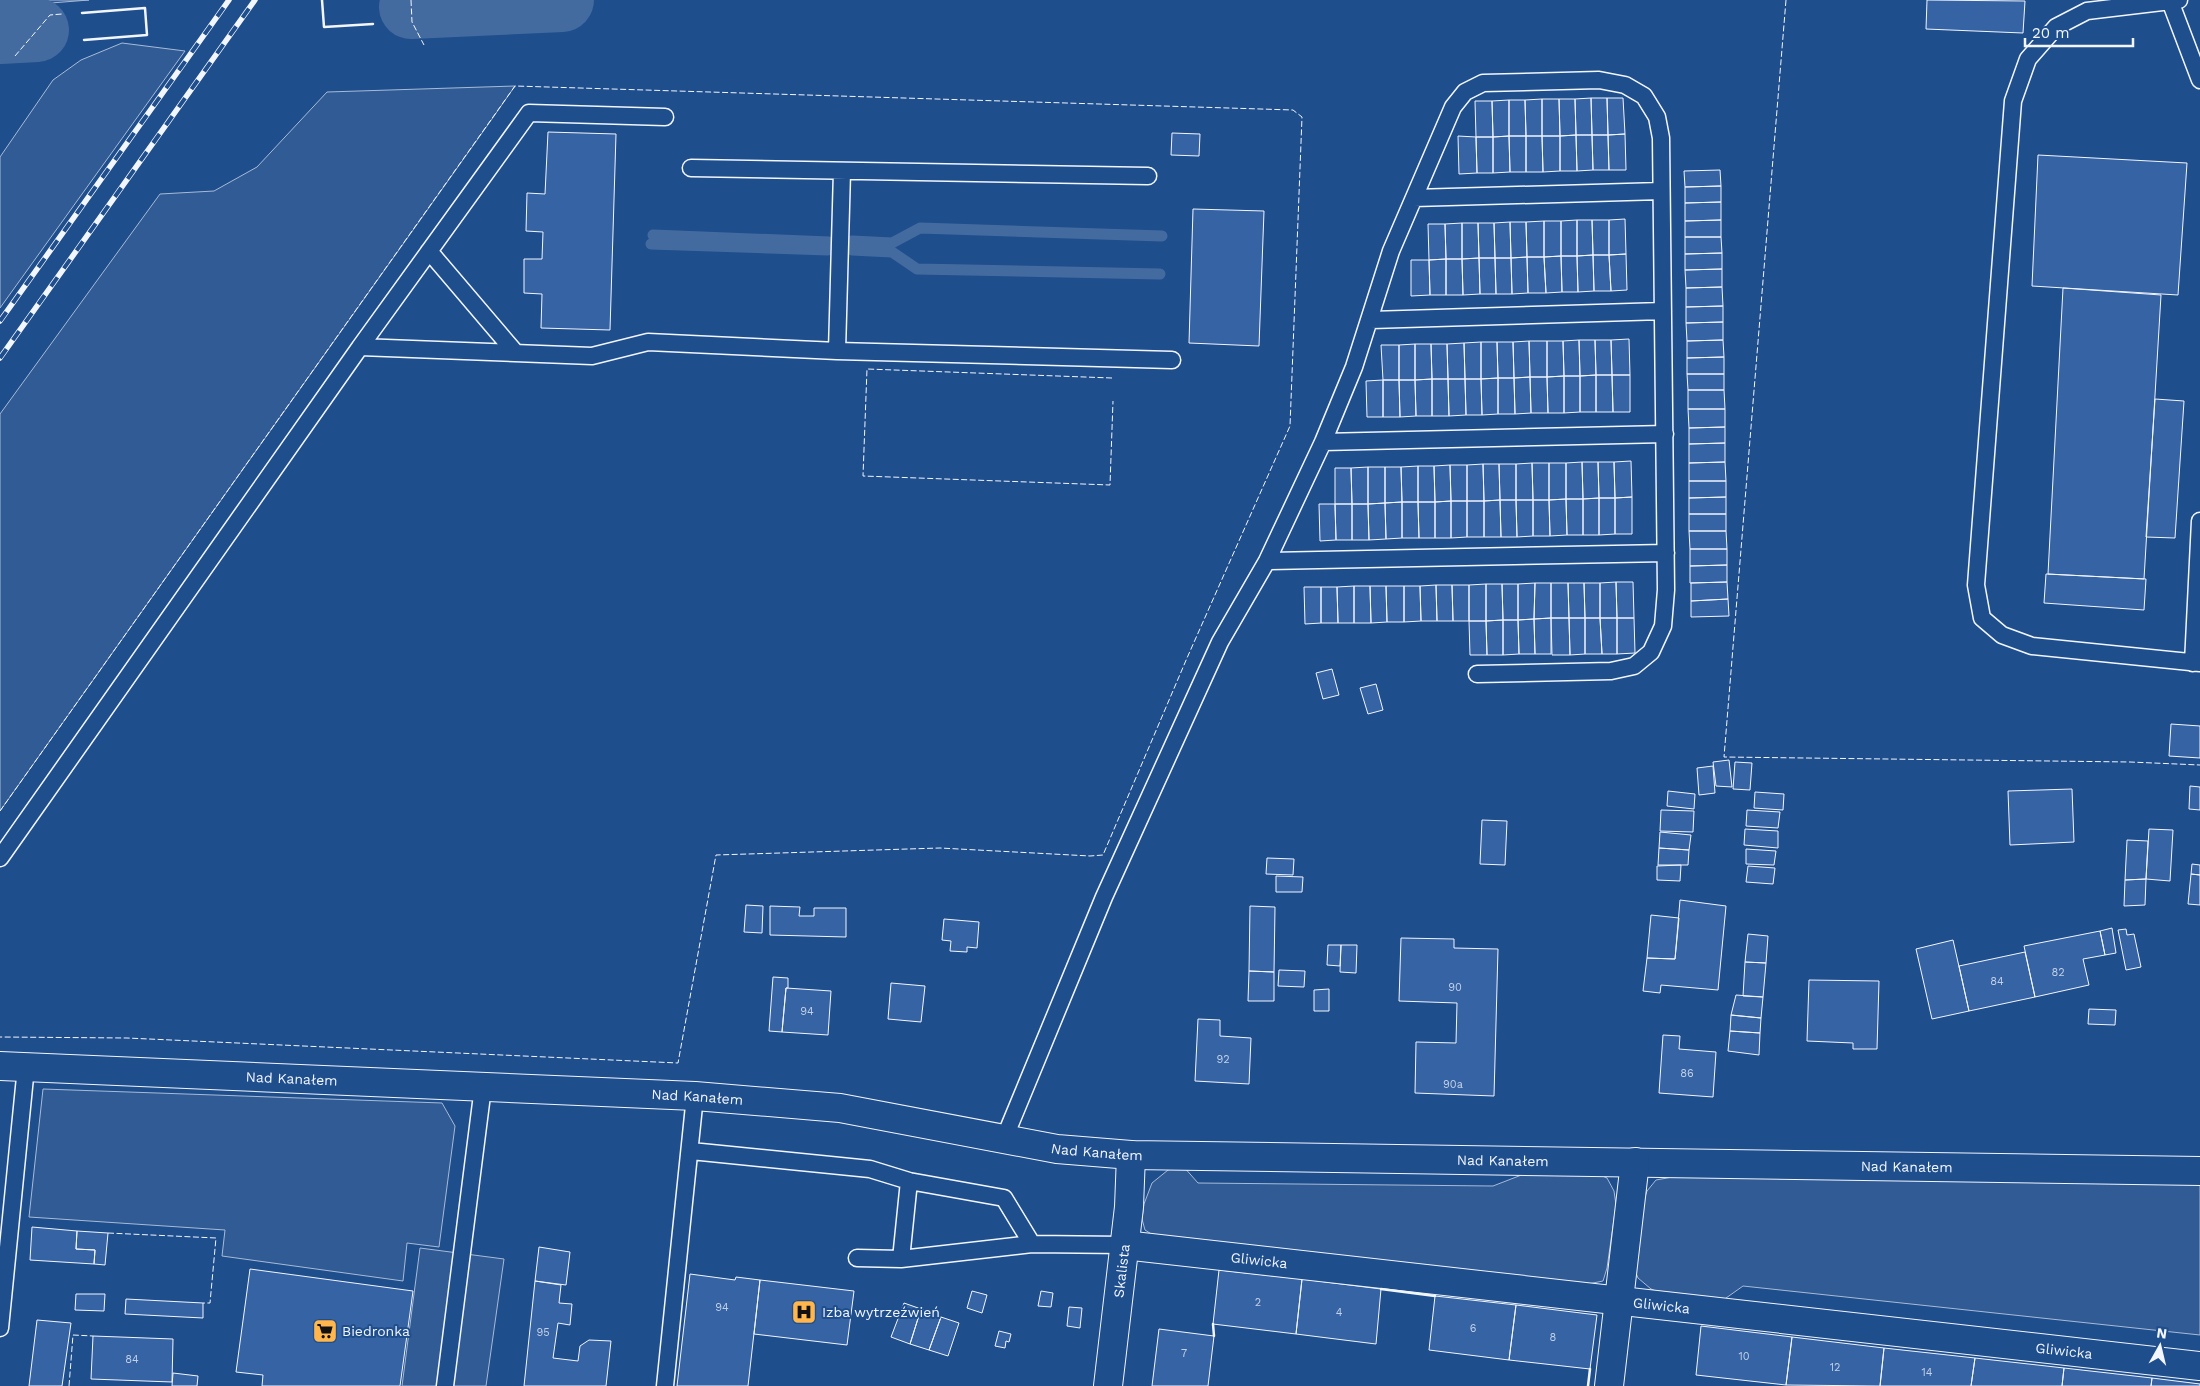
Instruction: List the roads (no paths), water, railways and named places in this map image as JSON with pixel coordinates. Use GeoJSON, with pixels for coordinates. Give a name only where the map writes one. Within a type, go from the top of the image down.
{"type":"FeatureCollection","features":[{"type":"Feature","properties":{"kind":"street","name":"Nad Kanałem"},"geometry":{"type":"LineString","coordinates":[[13,1066],[695,1096],[840,1108],[1058,1149],[1130,1155],[2200,1171]]}},
{"type":"Feature","properties":{"kind":"street","name":"Skalista"},"geometry":{"type":"LineString","coordinates":[[1108,1386],[1129,1207],[1130,1155]]}},
{"type":"Feature","properties":{"kind":"street"},"geometry":{"type":"LineString","coordinates":[[1609,1386],[1635,1162]]}},
{"type":"Feature","properties":{"kind":"street","name":"Gliwicka"},"geometry":{"type":"LineString","coordinates":[[1124,1245],[2200,1366]]}},
{"type":"Feature","properties":{"kind":"lane"},"geometry":{"type":"LineString","coordinates":[[2200,80],[2174,0],[2087,11],[2056,26],[2028,59],[2013,101],[1976,585],[1982,618],[2002,636],[2032,646],[2196,663],[2200,521]]}},
{"type":"Feature","properties":{"kind":"lane"},"geometry":{"type":"LineString","coordinates":[[1004,1139],[1104,897],[1220,642],[1266,561],[1323,442],[1371,320],[1391,251],[1453,107],[1466,92],[1483,83],[1599,80],[1625,85],[1644,96],[1657,117],[1661,138],[1666,553],[1666,590],[1663,626],[1650,652],[1634,666],[1611,671],[1477,674]]}},
{"type":"Feature","properties":{"kind":"lane"},"geometry":{"type":"LineString","coordinates":[[0,858],[360,347],[529,113],[665,117]]}},
{"type":"Feature","properties":{"kind":"lane"},"geometry":{"type":"LineString","coordinates":[[691,168],[1148,176]]}},
{"type":"Feature","properties":{"kind":"lane"},"geometry":{"type":"LineString","coordinates":[[837,351],[842,171]]}},
{"type":"Feature","properties":{"kind":"lane"},"geometry":{"type":"LineString","coordinates":[[1414,198],[1661,191]]}},
{"type":"Feature","properties":{"kind":"lane"},"geometry":{"type":"LineString","coordinates":[[429,251],[516,352]]}},
{"type":"Feature","properties":{"kind":"lane"},"geometry":{"type":"LineString","coordinates":[[1371,320],[1663,311]]}},
{"type":"Feature","properties":{"kind":"lane"},"geometry":{"type":"LineString","coordinates":[[360,347],[592,356],[648,342],[837,351],[1172,360]]}},
{"type":"Feature","properties":{"kind":"lane"},"geometry":{"type":"LineString","coordinates":[[1323,442],[1664,434]]}},
{"type":"Feature","properties":{"kind":"lane"},"geometry":{"type":"LineString","coordinates":[[1266,561],[1666,553]]}},
{"type":"Feature","properties":{"kind":"lane"},"geometry":{"type":"LineString","coordinates":[[0,1328],[13,1066]]}},
{"type":"Feature","properties":{"kind":"lane"},"geometry":{"type":"LineString","coordinates":[[445,1386],[483,1087]]}},
{"type":"Feature","properties":{"kind":"lane"},"geometry":{"type":"LineString","coordinates":[[665,1386],[691,1151],[695,1096]]}},
{"type":"Feature","properties":{"kind":"lane"},"geometry":{"type":"LineString","coordinates":[[691,1151],[870,1169],[909,1181],[1004,1198],[1032,1244]]}},
{"type":"Feature","properties":{"kind":"lane"},"geometry":{"type":"LineString","coordinates":[[901,1259],[909,1181]]}},
{"type":"Feature","properties":{"kind":"lane"},"geometry":{"type":"LineString","coordinates":[[857,1258],[901,1259],[1032,1244],[1124,1245]]}},
{"type":"Feature","properties":{"kind":"waterway"},"geometry":{"type":"LineString","coordinates":[[411,7],[562,0]]}},
{"type":"Feature","properties":{"kind":"waterway"},"geometry":{"type":"LineString","coordinates":[[0,32],[37,30]]}},
{"type":"Feature","properties":{"kind":"waterway"},"geometry":{"type":"LineString","coordinates":[[852,241],[892,243],[920,228],[1162,236]]}},
{"type":"Feature","properties":{"kind":"waterway"},"geometry":{"type":"LineString","coordinates":[[653,235],[829,242]]}},
{"type":"Feature","properties":{"kind":"waterway"},"geometry":{"type":"LineString","coordinates":[[651,244],[828,250]]}},
{"type":"Feature","properties":{"kind":"waterway"},"geometry":{"type":"LineString","coordinates":[[852,250],[892,252],[917,269],[1160,274]]}},
{"type":"Feature","properties":{"kind":"railway"},"geometry":{"type":"LineString","coordinates":[[0,321],[229,0]]}},
{"type":"Feature","properties":{"kind":"railway"},"geometry":{"type":"LineString","coordinates":[[0,358],[255,0]]}},
{"type":"Feature","properties":{"kind":"place","name":"Izba wytrzeźwień"},"geometry":{"type":"Point","coordinates":[804,1312]}},
{"type":"Feature","properties":{"kind":"place","name":"Biedronka"},"geometry":{"type":"Point","coordinates":[325,1331]}}]}
